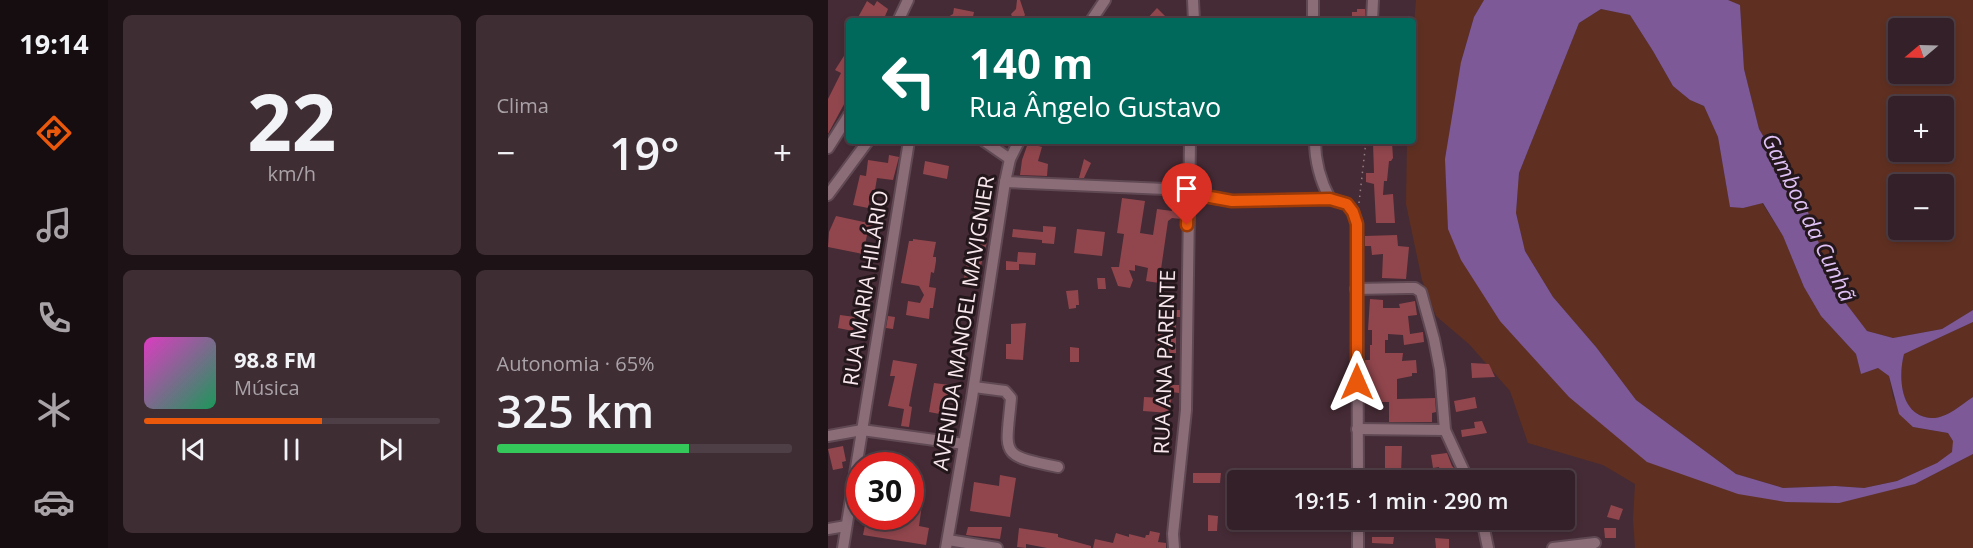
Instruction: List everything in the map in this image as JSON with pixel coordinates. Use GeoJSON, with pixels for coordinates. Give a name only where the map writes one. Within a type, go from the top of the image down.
{"type":"FeatureCollection","features":[{"type":"Feature","properties":{"kind":"street"},"geometry":{"type":"LineString","coordinates":[[899,18],[908,0]]}},
{"type":"Feature","properties":{"kind":"street"},"geometry":{"type":"LineString","coordinates":[[1093,18],[1106,0]]}},
{"type":"Feature","properties":{"kind":"street"},"geometry":{"type":"LineString","coordinates":[[1193,0],[1194,18]]}},
{"type":"Feature","properties":{"kind":"street"},"geometry":{"type":"LineString","coordinates":[[1313,0],[1313,18]]}},
{"type":"Feature","properties":{"kind":"street"},"geometry":{"type":"LineString","coordinates":[[1372,0],[1372,18]]}},
{"type":"Feature","properties":{"kind":"street"},"geometry":{"type":"LineString","coordinates":[[828,148],[846,120]]}},
{"type":"Feature","properties":{"kind":"street"},"geometry":{"type":"LineString","coordinates":[[828,195],[866,144]]}},
{"type":"Feature","properties":{"kind":"street","name":"RUA MARIA HILÁRIO"},"geometry":{"type":"LineString","coordinates":[[858,452],[909,144]]}},
{"type":"Feature","properties":{"kind":"street"},"geometry":{"type":"LineString","coordinates":[[988,144],[1010,159]]}},
{"type":"Feature","properties":{"kind":"street","name":"AVENIDA MANOEL MAVIGNIER"},"geometry":{"type":"LineString","coordinates":[[947,544],[974,387],[1005,182],[1010,159],[1018,144]]}},
{"type":"Feature","properties":{"kind":"street","name":"RUA ANA PARENTE"},"geometry":{"type":"LineString","coordinates":[[1174,548],[1173,534],[1186,410],[1190,144]]}},
{"type":"Feature","properties":{"kind":"street"},"geometry":{"type":"LineString","coordinates":[[1315,144],[1318,173],[1330,199]]}},
{"type":"Feature","properties":{"kind":"street"},"geometry":{"type":"LineString","coordinates":[[1005,182],[1165,189],[1232,201],[1330,199],[1347,204],[1357,224],[1358,470]]}},
{"type":"Feature","properties":{"kind":"street"},"geometry":{"type":"LineString","coordinates":[[1356,289],[1415,288],[1421,292],[1440,370],[1445,430],[1463,470]]}},
{"type":"Feature","properties":{"kind":"street"},"geometry":{"type":"LineString","coordinates":[[974,387],[1009,393],[1011,398],[1007,443],[1010,452],[1016,457],[1058,467]]}},
{"type":"Feature","properties":{"kind":"street"},"geometry":{"type":"LineString","coordinates":[[1357,429],[1445,430]]}},
{"type":"Feature","properties":{"kind":"street"},"geometry":{"type":"LineString","coordinates":[[828,436],[862,430],[964,444]]}},
{"type":"Feature","properties":{"kind":"street"},"geometry":{"type":"LineString","coordinates":[[828,529],[846,526]]}},
{"type":"Feature","properties":{"kind":"street","name":"RUA MARIA HILÁRIO"},"geometry":{"type":"LineString","coordinates":[[843,548],[846,526]]}},
{"type":"Feature","properties":{"kind":"street"},"geometry":{"type":"LineString","coordinates":[[1358,530],[1358,548]]}},
{"type":"Feature","properties":{"kind":"street"},"geometry":{"type":"LineString","coordinates":[[1484,530],[1488,548]]}},
{"type":"Feature","properties":{"kind":"street"},"geometry":{"type":"LineString","coordinates":[[1553,548],[1595,543]]}},
{"type":"Feature","properties":{"kind":"street"},"geometry":{"type":"LineString","coordinates":[[947,544],[997,548]]}},
{"type":"Feature","properties":{"kind":"path"},"geometry":{"type":"LineString","coordinates":[[1359,203],[1366,144]]}},
{"type":"Feature","properties":{"kind":"shaded area"},"geometry":{"type":"Polygon","coordinates":[[[1416,0],[1484,0],[1474,17],[1461,61],[1569,397],[1786,502],[1915,484],[1973,454],[1973,548],[1635,548],[1633,519],[1635,484],[1603,465],[1528,443],[1510,391],[1470,345],[1436,316],[1422,280],[1406,204],[1407,144],[1416,144],[1416,0]]]}},
{"type":"Feature","properties":{"kind":"shaded area"},"geometry":{"type":"Polygon","coordinates":[[[1484,0],[1728,0],[1740,5],[1744,69],[1759,129],[1808,212],[1835,289],[1867,331],[1893,338],[1942,329],[1973,310],[1973,322],[1904,354],[1901,373],[1907,403],[1921,416],[1937,418],[1953,411],[1973,397],[1973,454],[1915,484],[1839,503],[1786,502],[1738,494],[1647,462],[1569,397],[1500,321],[1461,260],[1448,229],[1445,159],[1461,62],[1474,17],[1484,0]],[[1601,9],[1579,23],[1519,173],[1516,213],[1525,251],[1553,297],[1596,347],[1636,400],[1736,474],[1783,488],[1835,486],[1864,488],[1897,481],[1937,463],[1952,452],[1953,441],[1948,433],[1913,427],[1899,414],[1889,376],[1878,368],[1861,374],[1856,354],[1821,316],[1804,287],[1783,236],[1763,203],[1743,208],[1730,207],[1718,137],[1704,106],[1690,100],[1673,86],[1630,15],[1601,9]]]}},
{"type":"Feature","properties":{"kind":"shaded area"},"geometry":{"type":"Polygon","coordinates":[[[1728,0],[1973,0],[1973,310],[1942,329],[1893,338],[1867,331],[1835,289],[1808,212],[1759,129],[1744,69],[1740,5],[1728,0]]]}},
{"type":"Feature","properties":{"kind":"shaded area"},"geometry":{"type":"Polygon","coordinates":[[[1601,9],[1630,15],[1673,86],[1690,100],[1704,106],[1718,137],[1730,206],[1743,208],[1762,203],[1783,236],[1804,287],[1821,316],[1856,354],[1861,374],[1878,368],[1889,376],[1893,398],[1913,427],[1948,433],[1953,441],[1953,452],[1937,463],[1897,481],[1864,488],[1835,486],[1783,488],[1736,474],[1636,400],[1596,347],[1553,297],[1525,251],[1516,213],[1519,173],[1579,23],[1601,9]]]}},
{"type":"Feature","properties":{"kind":"shaded area"},"geometry":{"type":"Polygon","coordinates":[[[1973,322],[1973,397],[1953,411],[1937,418],[1921,416],[1907,403],[1904,394],[1901,373],[1904,354],[1973,322]]]}},
{"type":"Feature","properties":{"kind":"building"},"geometry":{"type":"Polygon","coordinates":[[[1017,0],[1020,0],[1025,15],[1023,18],[1013,18],[1011,14],[1016,9],[1017,0]]]}},
{"type":"Feature","properties":{"kind":"building"},"geometry":{"type":"Polygon","coordinates":[[[867,1],[874,6],[877,1],[888,9],[884,18],[858,18],[867,1]]]}},
{"type":"Feature","properties":{"kind":"building"},"geometry":{"type":"Polygon","coordinates":[[[954,8],[974,12],[973,18],[946,18],[953,14],[954,8]]]}},
{"type":"Feature","properties":{"kind":"building"},"geometry":{"type":"Polygon","coordinates":[[[1157,8],[1167,18],[1148,18],[1157,8]]]}},
{"type":"Feature","properties":{"kind":"building"},"geometry":{"type":"Polygon","coordinates":[[[1357,9],[1365,9],[1365,18],[1352,18],[1352,12],[1357,12],[1357,9]]]}},
{"type":"Feature","properties":{"kind":"building"},"geometry":{"type":"Polygon","coordinates":[[[846,53],[846,101],[828,134],[828,99],[841,73],[835,70],[846,53]]]}},
{"type":"Feature","properties":{"kind":"building"},"geometry":{"type":"Polygon","coordinates":[[[1028,144],[1042,147],[1038,161],[1048,164],[1047,176],[1020,175],[1028,144]]]}},
{"type":"Feature","properties":{"kind":"building"},"geometry":{"type":"Polygon","coordinates":[[[1373,144],[1392,144],[1393,158],[1389,161],[1383,195],[1393,194],[1395,223],[1376,223],[1374,184],[1366,182],[1366,173],[1374,173],[1373,144]]]}},
{"type":"Feature","properties":{"kind":"building"},"geometry":{"type":"Polygon","coordinates":[[[889,155],[899,157],[893,180],[877,178],[868,208],[853,205],[860,175],[866,176],[868,160],[888,163],[889,155]]]}},
{"type":"Feature","properties":{"kind":"building"},"geometry":{"type":"Polygon","coordinates":[[[1084,159],[1091,163],[1084,178],[1079,178],[1084,159]]]}},
{"type":"Feature","properties":{"kind":"building"},"geometry":{"type":"Polygon","coordinates":[[[925,161],[949,166],[947,179],[923,174],[925,161]]]}},
{"type":"Feature","properties":{"kind":"building"},"geometry":{"type":"Polygon","coordinates":[[[1122,198],[1145,201],[1140,233],[1153,235],[1157,209],[1172,211],[1172,207],[1181,208],[1181,219],[1172,218],[1168,221],[1159,283],[1146,281],[1148,268],[1135,265],[1135,271],[1129,270],[1133,280],[1130,288],[1118,286],[1111,267],[1119,267],[1124,234],[1117,233],[1122,198]]]}},
{"type":"Feature","properties":{"kind":"building"},"geometry":{"type":"Polygon","coordinates":[[[872,208],[882,210],[882,229],[877,229],[875,237],[867,235],[863,254],[828,247],[829,232],[836,216],[873,224],[872,208]]]}},
{"type":"Feature","properties":{"kind":"building"},"geometry":{"type":"Polygon","coordinates":[[[1043,226],[1056,227],[1054,244],[1042,243],[1042,240],[1012,237],[1013,229],[1043,232],[1043,226]]]}},
{"type":"Feature","properties":{"kind":"building"},"geometry":{"type":"Polygon","coordinates":[[[1077,229],[1105,232],[1102,256],[1074,253],[1077,229]]]}},
{"type":"Feature","properties":{"kind":"building"},"geometry":{"type":"Polygon","coordinates":[[[1397,235],[1398,246],[1409,247],[1406,279],[1382,278],[1383,254],[1372,255],[1371,246],[1365,246],[1365,236],[1397,235]]]}},
{"type":"Feature","properties":{"kind":"building"},"geometry":{"type":"Polygon","coordinates":[[[913,239],[936,242],[933,257],[936,257],[936,261],[934,273],[931,272],[929,287],[936,288],[929,319],[906,315],[908,301],[920,303],[924,295],[919,286],[901,283],[909,241],[913,239]]]}},
{"type":"Feature","properties":{"kind":"building"},"geometry":{"type":"Polygon","coordinates":[[[976,240],[987,242],[977,281],[964,278],[969,253],[974,254],[976,240]]]}},
{"type":"Feature","properties":{"kind":"building"},"geometry":{"type":"Polygon","coordinates":[[[1018,252],[1036,253],[1035,265],[1019,264],[1019,270],[1006,270],[1006,261],[1017,262],[1018,252]]]}},
{"type":"Feature","properties":{"kind":"building"},"geometry":{"type":"Polygon","coordinates":[[[1097,278],[1105,278],[1106,289],[1098,289],[1097,278]]]}},
{"type":"Feature","properties":{"kind":"building"},"geometry":{"type":"Polygon","coordinates":[[[1078,290],[1079,305],[1069,309],[1066,291],[1078,290]]]}},
{"type":"Feature","properties":{"kind":"building"},"geometry":{"type":"Polygon","coordinates":[[[1370,299],[1383,300],[1383,308],[1400,308],[1399,304],[1415,301],[1417,315],[1408,316],[1410,334],[1423,332],[1424,342],[1404,345],[1403,335],[1388,334],[1388,340],[1385,340],[1385,353],[1403,353],[1402,361],[1416,360],[1417,373],[1397,379],[1397,399],[1435,398],[1436,412],[1432,413],[1432,422],[1389,422],[1389,402],[1372,402],[1371,385],[1365,385],[1365,360],[1370,360],[1370,345],[1372,345],[1372,330],[1368,330],[1370,299]]]}},
{"type":"Feature","properties":{"kind":"building"},"geometry":{"type":"Polygon","coordinates":[[[1173,300],[1174,310],[1180,310],[1180,317],[1176,317],[1176,353],[1158,353],[1158,324],[1161,324],[1160,301],[1173,300]]]}},
{"type":"Feature","properties":{"kind":"building"},"geometry":{"type":"Polygon","coordinates":[[[840,315],[855,317],[853,331],[838,328],[840,315]]]}},
{"type":"Feature","properties":{"kind":"building"},"geometry":{"type":"Polygon","coordinates":[[[888,316],[895,317],[893,329],[886,328],[888,316]]]}},
{"type":"Feature","properties":{"kind":"building"},"geometry":{"type":"Polygon","coordinates":[[[1026,323],[1023,360],[1006,359],[1006,344],[1011,344],[1011,324],[1026,323]]]}},
{"type":"Feature","properties":{"kind":"building"},"geometry":{"type":"Polygon","coordinates":[[[1070,347],[1079,348],[1079,362],[1070,362],[1070,347]]]}},
{"type":"Feature","properties":{"kind":"building"},"geometry":{"type":"Polygon","coordinates":[[[893,360],[917,364],[909,406],[912,407],[909,427],[901,426],[904,409],[888,406],[895,376],[890,376],[893,360]]]}},
{"type":"Feature","properties":{"kind":"building"},"geometry":{"type":"Polygon","coordinates":[[[1471,363],[1489,364],[1495,377],[1472,378],[1471,363]]]}},
{"type":"Feature","properties":{"kind":"building"},"geometry":{"type":"Polygon","coordinates":[[[934,383],[950,385],[945,415],[929,412],[934,383]]]}},
{"type":"Feature","properties":{"kind":"building"},"geometry":{"type":"Polygon","coordinates":[[[1163,385],[1179,385],[1179,393],[1172,392],[1170,413],[1143,411],[1144,397],[1163,398],[1163,385]]]}},
{"type":"Feature","properties":{"kind":"building"},"geometry":{"type":"Polygon","coordinates":[[[1475,397],[1477,408],[1456,412],[1454,401],[1475,397]]]}},
{"type":"Feature","properties":{"kind":"building"},"geometry":{"type":"Polygon","coordinates":[[[1482,421],[1487,433],[1462,437],[1461,430],[1475,428],[1474,422],[1482,421]]]}},
{"type":"Feature","properties":{"kind":"building"},"geometry":{"type":"Polygon","coordinates":[[[843,446],[846,461],[842,462],[843,468],[833,470],[828,449],[843,446]]]}},
{"type":"Feature","properties":{"kind":"building"},"geometry":{"type":"Polygon","coordinates":[[[1385,446],[1402,446],[1401,470],[1377,470],[1377,468],[1385,469],[1385,446]]]}},
{"type":"Feature","properties":{"kind":"building"},"geometry":{"type":"Polygon","coordinates":[[[1447,453],[1454,470],[1433,468],[1431,455],[1447,453]]]}},
{"type":"Feature","properties":{"kind":"building"},"geometry":{"type":"Polygon","coordinates":[[[1193,473],[1221,473],[1220,483],[1193,483],[1193,473]]]}},
{"type":"Feature","properties":{"kind":"building"},"geometry":{"type":"Polygon","coordinates":[[[1000,475],[1016,478],[1010,517],[970,511],[974,482],[999,486],[1000,475]]]}},
{"type":"Feature","properties":{"kind":"building"},"geometry":{"type":"Polygon","coordinates":[[[1611,505],[1623,509],[1619,520],[1607,517],[1611,505]]]}},
{"type":"Feature","properties":{"kind":"building"},"geometry":{"type":"Polygon","coordinates":[[[1208,515],[1218,516],[1217,531],[1208,531],[1208,515]]]}},
{"type":"Feature","properties":{"kind":"building"},"geometry":{"type":"Polygon","coordinates":[[[924,527],[929,528],[926,545],[863,535],[864,530],[924,530],[924,527]]]}},
{"type":"Feature","properties":{"kind":"building"},"geometry":{"type":"Polygon","coordinates":[[[968,527],[1002,527],[1000,539],[966,535],[968,527]]]}},
{"type":"Feature","properties":{"kind":"building"},"geometry":{"type":"Polygon","coordinates":[[[1019,528],[1058,534],[1058,537],[1091,546],[1091,548],[1047,548],[1026,544],[1026,548],[1017,547],[1019,528]]]}},
{"type":"Feature","properties":{"kind":"building"},"geometry":{"type":"Polygon","coordinates":[[[1604,528],[1616,528],[1616,538],[1605,538],[1604,528]]]}},
{"type":"Feature","properties":{"kind":"building"},"geometry":{"type":"Polygon","coordinates":[[[1150,531],[1160,533],[1158,542],[1166,543],[1166,548],[1093,548],[1095,539],[1113,543],[1116,533],[1145,538],[1150,531]]]}},
{"type":"Feature","properties":{"kind":"building"},"geometry":{"type":"Polygon","coordinates":[[[1372,537],[1394,537],[1393,544],[1372,543],[1372,537]]]}},
{"type":"Feature","properties":{"kind":"building"},"geometry":{"type":"Polygon","coordinates":[[[1435,538],[1449,539],[1449,548],[1436,548],[1435,538]]]}},
{"type":"Feature","properties":{"kind":"route"},"geometry":{"type":"LineString","coordinates":[[1187,225],[1188,193],[1232,201],[1330,199],[1347,204],[1357,224],[1357,382]]}},
{"type":"Feature","properties":{"kind":"water label","name":"Gamboa da Cunhã"},"geometry":{"type":"Point","coordinates":[1810,217]}}]}
